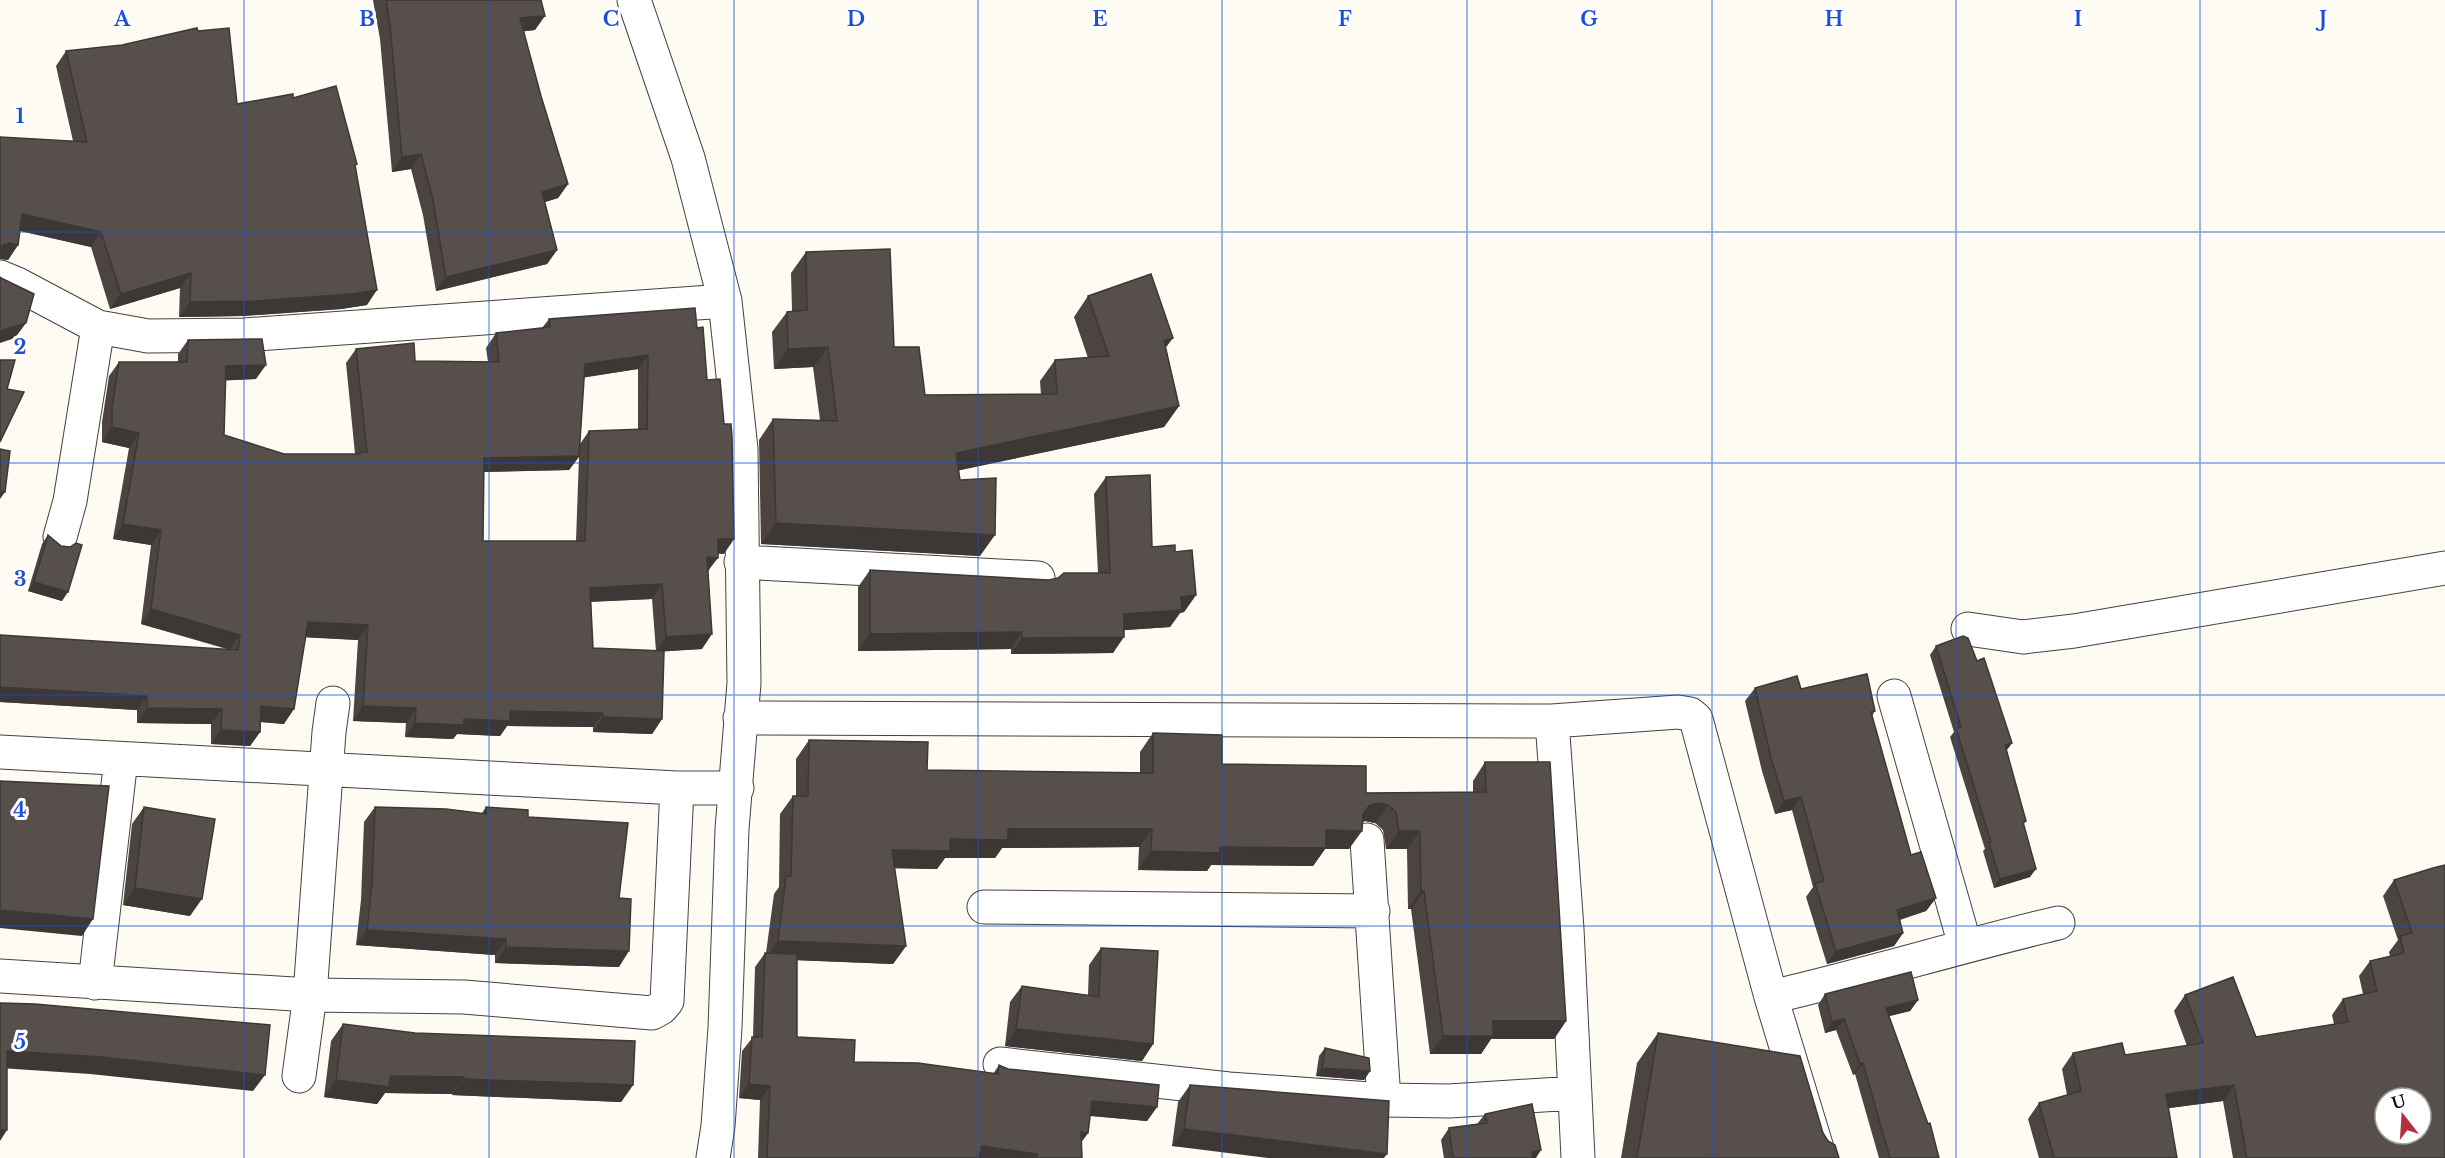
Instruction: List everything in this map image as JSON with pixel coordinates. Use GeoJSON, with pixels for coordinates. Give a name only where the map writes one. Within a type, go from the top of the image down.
{"type":"FeatureCollection","features":[{"type":"Feature","properties":{"kind":"street"},"geometry":{"type":"LineString","coordinates":[[634,0],[688,158],[725,301],[741,449],[744,683],[732,829],[725,1028],[718,1126],[713,1158]]}},
{"type":"Feature","properties":{"kind":"street"},"geometry":{"type":"LineString","coordinates":[[0,277],[98,327],[148,336],[244,335],[725,301]]}},
{"type":"Feature","properties":{"kind":"street"},"geometry":{"type":"LineString","coordinates":[[60,537],[70,501],[98,327]]}},
{"type":"Feature","properties":{"kind":"street"},"geometry":{"type":"LineString","coordinates":[[741,562],[1038,578]]}},
{"type":"Feature","properties":{"kind":"street"},"geometry":{"type":"LineString","coordinates":[[1968,629],[2023,637],[2074,631],[2445,568]]}},
{"type":"Feature","properties":{"kind":"street"},"geometry":{"type":"LineString","coordinates":[[1894,696],[1965,945]]}},
{"type":"Feature","properties":{"kind":"street"},"geometry":{"type":"LineString","coordinates":[[299,1077],[310,995],[333,703]]}},
{"type":"Feature","properties":{"kind":"street"},"geometry":{"type":"LineString","coordinates":[[740,718],[1552,721],[1678,712],[1690,714],[1696,719],[1771,997],[1820,1158]]}},
{"type":"Feature","properties":{"kind":"street"},"geometry":{"type":"LineString","coordinates":[[1552,721],[1567,929],[1578,1158]]}},
{"type":"Feature","properties":{"kind":"street"},"geometry":{"type":"LineString","coordinates":[[0,752],[677,788],[737,788]]}},
{"type":"Feature","properties":{"kind":"street"},"geometry":{"type":"LineString","coordinates":[[95,983],[121,759]]}},
{"type":"Feature","properties":{"kind":"street"},"geometry":{"type":"LineString","coordinates":[[0,976],[310,995],[465,997],[652,1013],[667,1001],[677,788]]}},
{"type":"Feature","properties":{"kind":"street"},"geometry":{"type":"LineString","coordinates":[[1367,840],[1384,1100]]}},
{"type":"Feature","properties":{"kind":"street"},"geometry":{"type":"LineString","coordinates":[[984,908],[1372,910]]}},
{"type":"Feature","properties":{"kind":"street"},"geometry":{"type":"LineString","coordinates":[[1771,997],[1851,978],[1965,945],[2058,923]]}},
{"type":"Feature","properties":{"kind":"street"},"geometry":{"type":"LineString","coordinates":[[1000,1064],[1228,1089],[1384,1100],[1449,1101],[1575,1093]]}},
{"type":"Feature","properties":{"kind":"building"},"geometry":{"type":"Polygon","coordinates":[[[386,0],[541,0],[545,16],[520,18],[568,184],[542,192],[557,250],[446,277],[433,200],[421,154],[402,157],[386,0]]]}},
{"type":"Feature","properties":{"kind":"building"},"geometry":{"type":"Polygon","coordinates":[[[197,28],[198,31],[229,28],[237,104],[293,94],[293,98],[336,86],[357,164],[355,165],[377,290],[254,301],[190,302],[191,273],[121,294],[101,232],[22,214],[18,245],[9,243],[0,247],[0,137],[87,142],[66,51],[122,45],[197,28]]]}},
{"type":"Feature","properties":{"kind":"building"},"geometry":{"type":"Polygon","coordinates":[[[890,249],[894,347],[919,347],[925,395],[1057,394],[1055,360],[1109,356],[1088,296],[1151,274],[1173,338],[1164,341],[1179,406],[956,453],[960,480],[996,478],[995,535],[776,523],[773,419],[837,421],[828,347],[788,349],[787,312],[807,310],[806,252],[890,249]]]}},
{"type":"Feature","properties":{"kind":"building"},"geometry":{"type":"Polygon","coordinates":[[[0,277],[34,294],[26,323],[0,331],[0,277]]]}},
{"type":"Feature","properties":{"kind":"building"},"geometry":{"type":"Polygon","coordinates":[[[695,308],[697,328],[703,327],[707,380],[720,379],[724,424],[731,424],[734,539],[718,539],[718,558],[707,557],[712,634],[666,637],[662,584],[590,588],[593,648],[664,651],[662,719],[603,717],[603,713],[510,711],[510,721],[464,719],[463,725],[415,723],[416,708],[363,706],[368,625],[308,622],[294,709],[261,706],[260,732],[221,730],[222,709],[147,708],[147,696],[0,687],[0,635],[238,650],[240,635],[151,609],[161,530],[123,524],[139,433],[112,427],[112,408],[119,362],[187,362],[188,340],[262,339],[266,365],[226,366],[224,435],[284,454],[360,454],[360,452],[367,452],[356,349],[414,343],[415,361],[499,362],[496,333],[550,327],[549,319],[695,308]],[[648,355],[585,364],[579,456],[484,458],[483,541],[585,541],[589,431],[647,429],[648,355]]]}},
{"type":"Feature","properties":{"kind":"building"},"geometry":{"type":"Polygon","coordinates":[[[0,360],[15,360],[7,389],[24,392],[0,442],[0,360]]]}},
{"type":"Feature","properties":{"kind":"building"},"geometry":{"type":"Polygon","coordinates":[[[0,449],[10,451],[5,492],[0,491],[0,449]]]}},
{"type":"Feature","properties":{"kind":"building"},"geometry":{"type":"Polygon","coordinates":[[[1150,475],[1152,547],[1175,545],[1175,552],[1192,550],[1196,595],[1181,597],[1182,610],[1124,614],[1124,637],[1022,638],[1022,632],[870,634],[870,570],[1049,580],[1058,578],[1064,573],[1110,573],[1106,477],[1150,475]]]}},
{"type":"Feature","properties":{"kind":"building"},"geometry":{"type":"Polygon","coordinates":[[[48,535],[61,546],[70,547],[76,543],[82,545],[68,592],[34,582],[48,535]]]}},
{"type":"Feature","properties":{"kind":"building"},"geometry":{"type":"Polygon","coordinates":[[[1963,636],[1968,638],[1977,661],[1984,658],[2012,743],[2005,745],[2026,821],[2023,822],[2036,869],[2000,879],[1956,728],[1961,727],[1936,646],[1963,636]]]}},
{"type":"Feature","properties":{"kind":"building"},"geometry":{"type":"Polygon","coordinates":[[[1867,674],[1875,711],[1871,712],[1911,855],[1921,852],[1936,898],[1897,910],[1903,933],[1836,951],[1815,884],[1824,881],[1801,797],[1784,801],[1771,758],[1755,688],[1797,676],[1801,689],[1867,674]]]}},
{"type":"Feature","properties":{"kind":"building"},"geometry":{"type":"Polygon","coordinates":[[[1153,733],[1222,735],[1222,764],[1366,766],[1366,793],[1486,792],[1485,762],[1550,762],[1566,1021],[1493,1021],[1493,1036],[1443,1036],[1424,891],[1421,891],[1420,831],[1399,831],[1396,812],[1388,805],[1378,803],[1369,806],[1363,814],[1362,831],[1326,830],[1326,848],[1220,847],[1220,853],[1151,851],[1152,829],[1008,829],[1008,840],[950,839],[950,851],[892,850],[906,946],[778,941],[786,876],[791,876],[793,796],[808,796],[809,740],[928,742],[927,770],[1153,773],[1153,733]]]}},
{"type":"Feature","properties":{"kind":"building"},"geometry":{"type":"Polygon","coordinates":[[[0,781],[109,786],[93,919],[0,910],[0,781]]]}},
{"type":"Feature","properties":{"kind":"building"},"geometry":{"type":"Polygon","coordinates":[[[144,807],[215,819],[202,899],[135,888],[144,807]]]}},
{"type":"Feature","properties":{"kind":"building"},"geometry":{"type":"Polygon","coordinates":[[[375,807],[446,809],[486,814],[486,807],[528,810],[528,817],[628,823],[619,898],[631,899],[629,951],[506,947],[506,939],[367,930],[372,884],[375,807]]]}},
{"type":"Feature","properties":{"kind":"building"},"geometry":{"type":"Polygon","coordinates":[[[2445,865],[2445,1158],[2247,1158],[2234,1085],[2166,1094],[2177,1158],[2054,1158],[2039,1103],[2081,1091],[2073,1053],[2122,1043],[2125,1055],[2203,1043],[2185,995],[2233,977],[2256,1037],[2348,1022],[2343,999],[2377,991],[2370,961],[2404,953],[2400,936],[2412,933],[2394,880],[2445,865]]]}},
{"type":"Feature","properties":{"kind":"building"},"geometry":{"type":"Polygon","coordinates":[[[1101,948],[1158,951],[1153,1044],[1016,1029],[1022,986],[1099,997],[1101,948]]]}},
{"type":"Feature","properties":{"kind":"building"},"geometry":{"type":"Polygon","coordinates":[[[765,953],[797,954],[797,1037],[855,1040],[854,1062],[918,1063],[998,1074],[999,1065],[1008,1069],[1159,1085],[1157,1107],[1092,1101],[1088,1133],[1081,1132],[1082,1158],[1037,1158],[1037,1154],[982,1146],[979,1158],[767,1158],[770,1086],[749,1084],[752,1037],[762,1037],[765,953]]]}},
{"type":"Feature","properties":{"kind":"building"},"geometry":{"type":"Polygon","coordinates":[[[1911,972],[1918,1000],[1886,1008],[1928,1124],[1930,1123],[1939,1158],[1890,1158],[1863,1063],[1860,1064],[1844,1019],[1832,1022],[1825,994],[1911,972]]]}},
{"type":"Feature","properties":{"kind":"building"},"geometry":{"type":"Polygon","coordinates":[[[0,1003],[35,1004],[270,1025],[265,1075],[102,1057],[7,1051],[7,1130],[0,1130],[0,1003]]]}},
{"type":"Feature","properties":{"kind":"building"},"geometry":{"type":"Polygon","coordinates":[[[343,1024],[415,1033],[635,1041],[633,1085],[390,1076],[389,1087],[336,1080],[343,1024]]]}},
{"type":"Feature","properties":{"kind":"building"},"geometry":{"type":"Polygon","coordinates":[[[1658,1033],[1800,1056],[1823,1133],[1828,1141],[1835,1145],[1839,1158],[1637,1158],[1658,1033]]]}},
{"type":"Feature","properties":{"kind":"building"},"geometry":{"type":"Polygon","coordinates":[[[1325,1048],[1369,1058],[1370,1071],[1322,1068],[1325,1048]]]}},
{"type":"Feature","properties":{"kind":"building"},"geometry":{"type":"Polygon","coordinates":[[[1190,1085],[1389,1101],[1387,1154],[1184,1129],[1190,1085]]]}},
{"type":"Feature","properties":{"kind":"building"},"geometry":{"type":"Polygon","coordinates":[[[1532,1104],[1541,1150],[1532,1152],[1533,1158],[1453,1158],[1449,1128],[1487,1123],[1485,1114],[1532,1104]]]}}]}
